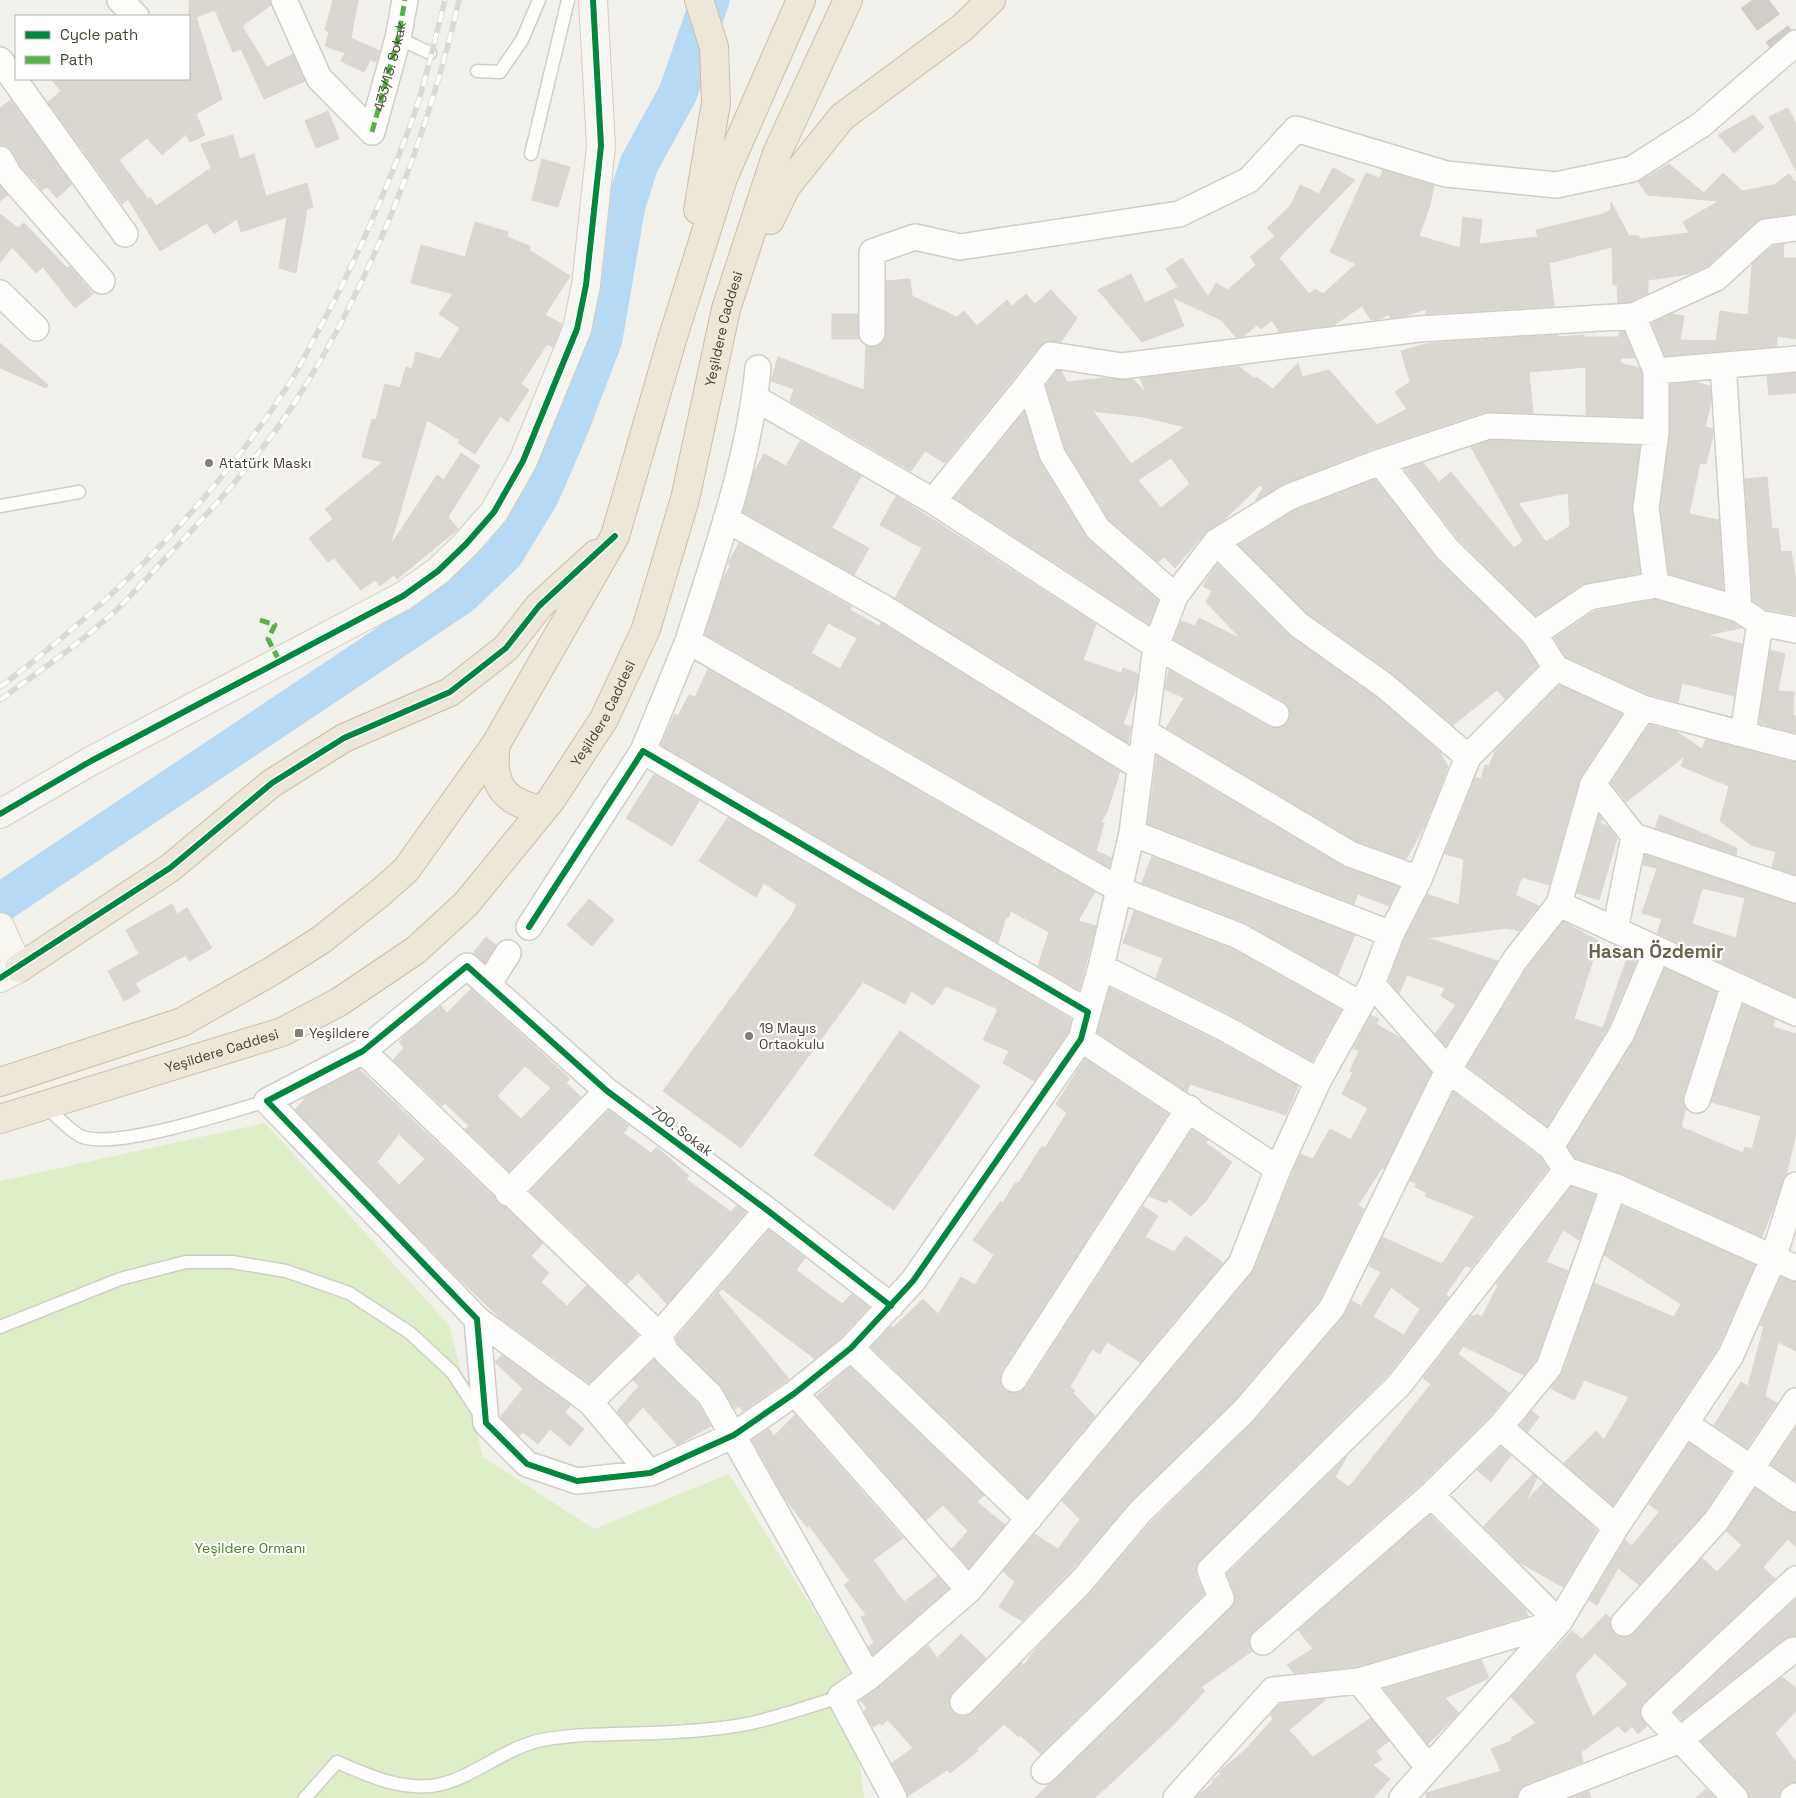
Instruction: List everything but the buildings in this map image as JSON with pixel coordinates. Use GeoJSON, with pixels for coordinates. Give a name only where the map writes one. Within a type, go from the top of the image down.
{"type":"FeatureCollection","features":[{"type":"Feature","properties":{"kind":"highway"},"geometry":{"type":"LineString","coordinates":[[671,343],[697,213],[716,103],[714,47],[699,0]]}},
{"type":"Feature","properties":{"kind":"highway"},"geometry":{"type":"LineString","coordinates":[[0,1082],[182,1022],[272,971],[321,940],[406,870],[496,744],[615,536],[671,343],[722,178],[801,0]]}},
{"type":"Feature","properties":{"kind":"highway","name":"Yeşildere Caddesi"},"geometry":{"type":"LineString","coordinates":[[0,1119],[282,1032],[339,1002],[416,950],[466,904],[551,800],[604,719],[646,629],[685,499],[726,308],[777,153],[848,0]]}},
{"type":"Feature","properties":{"kind":"highway"},"geometry":{"type":"LineString","coordinates":[[726,308],[786,188],[842,117],[962,28],[991,0]]}},
{"type":"Feature","properties":{"kind":"highway"},"geometry":{"type":"LineString","coordinates":[[9,973],[170,868],[272,783],[344,738],[450,692],[506,648],[539,606],[615,536]]}},
{"type":"Feature","properties":{"kind":"highway"},"geometry":{"type":"LineString","coordinates":[[496,744],[493,764],[495,775],[502,790],[513,800],[528,807],[542,810]]}},
{"type":"Feature","properties":{"kind":"street"},"geometry":{"type":"LineString","coordinates":[[120,0],[135,15]]}},
{"type":"Feature","properties":{"kind":"street","name":"433/13. Sokak"},"geometry":{"type":"LineString","coordinates":[[284,0],[319,78],[372,132],[398,38],[405,0]]}},
{"type":"Feature","properties":{"kind":"street"},"geometry":{"type":"LineString","coordinates":[[0,814],[91,761],[403,596],[438,571],[466,544],[494,512],[523,461],[578,329],[586,285],[601,146],[593,0]]}},
{"type":"Feature","properties":{"kind":"street"},"geometry":{"type":"LineString","coordinates":[[872,333],[872,252],[915,237],[960,246],[1179,214],[1249,180],[1296,129],[1446,174],[1556,185],[1632,169],[1701,125],[1796,43]]}},
{"type":"Feature","properties":{"kind":"street"},"geometry":{"type":"LineString","coordinates":[[0,60],[124,234]]}},
{"type":"Feature","properties":{"kind":"street"},"geometry":{"type":"LineString","coordinates":[[0,159],[10,176],[102,281]]}},
{"type":"Feature","properties":{"kind":"street"},"geometry":{"type":"LineString","coordinates":[[933,501],[1051,356],[1122,366],[1419,329],[1633,316],[1716,278],[1766,232],[1796,228]]}},
{"type":"Feature","properties":{"kind":"street"},"geometry":{"type":"LineString","coordinates":[[0,293],[36,328]]}},
{"type":"Feature","properties":{"kind":"street"},"geometry":{"type":"LineString","coordinates":[[1633,316],[1656,371],[1656,432],[1646,508],[1656,585]]}},
{"type":"Feature","properties":{"kind":"street"},"geometry":{"type":"LineString","coordinates":[[1656,371],[1796,359]]}},
{"type":"Feature","properties":{"kind":"street"},"geometry":{"type":"LineString","coordinates":[[1723,365],[1739,609]]}},
{"type":"Feature","properties":{"kind":"street"},"geometry":{"type":"LineString","coordinates":[[529,928],[643,751],[688,641],[726,519],[755,398],[758,368]]}},
{"type":"Feature","properties":{"kind":"street"},"geometry":{"type":"LineString","coordinates":[[1030,382],[1052,454],[1098,529],[1175,596]]}},
{"type":"Feature","properties":{"kind":"street"},"geometry":{"type":"LineString","coordinates":[[755,398],[933,501],[1156,646],[1276,714]]}},
{"type":"Feature","properties":{"kind":"street"},"geometry":{"type":"LineString","coordinates":[[477,1319],[486,1423],[527,1464],[577,1480],[650,1473],[734,1435],[795,1393],[851,1348],[913,1281],[1081,1039],[1101,967],[1132,833],[1156,646],[1175,596],[1216,542],[1289,497],[1380,462],[1489,426],[1656,432]]}},
{"type":"Feature","properties":{"kind":"street"},"geometry":{"type":"LineString","coordinates":[[1380,462],[1447,548],[1534,634],[1556,668],[1643,708],[1796,748]]}},
{"type":"Feature","properties":{"kind":"street"},"geometry":{"type":"LineString","coordinates":[[726,519],[884,608],[1140,767]]}},
{"type":"Feature","properties":{"kind":"street"},"geometry":{"type":"LineString","coordinates":[[1216,542],[1300,625],[1385,686],[1468,757]]}},
{"type":"Feature","properties":{"kind":"street"},"geometry":{"type":"LineString","coordinates":[[1534,634],[1589,597],[1656,585],[1739,609],[1760,623],[1796,630]]}},
{"type":"Feature","properties":{"kind":"street"},"geometry":{"type":"LineString","coordinates":[[1743,733],[1760,623]]}},
{"type":"Feature","properties":{"kind":"street"},"geometry":{"type":"LineString","coordinates":[[688,641],[1120,890],[1239,936],[1366,994],[1448,1070],[1551,1147],[1566,1170],[1614,1186],[1785,1264]]}},
{"type":"Feature","properties":{"kind":"street"},"geometry":{"type":"LineString","coordinates":[[894,1798],[840,1698],[869,1677],[969,1590],[1240,1264],[1278,1169],[1318,1081],[1366,994],[1391,934],[1419,879],[1468,757],[1556,668]]}},
{"type":"Feature","properties":{"kind":"street"},"geometry":{"type":"LineString","coordinates":[[964,1702],[1081,1582],[1140,1512],[1244,1411],[1332,1308],[1448,1070],[1515,960],[1559,904],[1593,784],[1643,708]]}},
{"type":"Feature","properties":{"kind":"street"},"geometry":{"type":"LineString","coordinates":[[1145,732],[1350,854],[1419,879]]}},
{"type":"Feature","properties":{"kind":"street"},"geometry":{"type":"LineString","coordinates":[[643,751],[1088,1012]]}},
{"type":"Feature","properties":{"kind":"street"},"geometry":{"type":"LineString","coordinates":[[1593,784],[1634,836],[1796,890]]}},
{"type":"Feature","properties":{"kind":"street"},"geometry":{"type":"LineString","coordinates":[[1132,833],[1391,934]]}},
{"type":"Feature","properties":{"kind":"street"},"geometry":{"type":"LineString","coordinates":[[1615,930],[1634,836]]}},
{"type":"Feature","properties":{"kind":"street"},"geometry":{"type":"LineString","coordinates":[[1559,904],[1796,1013]]}},
{"type":"Feature","properties":{"kind":"street"},"geometry":{"type":"LineString","coordinates":[[4,935],[9,973]]}},
{"type":"Feature","properties":{"kind":"street"},"geometry":{"type":"LineString","coordinates":[[1551,1147],[1622,1033],[1656,950]]}},
{"type":"Feature","properties":{"kind":"street"},"geometry":{"type":"LineString","coordinates":[[488,985],[508,953]]}},
{"type":"Feature","properties":{"kind":"street","name":"700. Sokak"},"geometry":{"type":"LineString","coordinates":[[363,1052],[467,966],[606,1091],[767,1210],[891,1306]]}},
{"type":"Feature","properties":{"kind":"street"},"geometry":{"type":"LineString","coordinates":[[1101,967],[1226,1029],[1318,1081]]}},
{"type":"Feature","properties":{"kind":"street"},"geometry":{"type":"LineString","coordinates":[[1696,1100],[1734,985]]}},
{"type":"Feature","properties":{"kind":"street"},"geometry":{"type":"LineString","coordinates":[[1081,1039],[1189,1108],[1278,1169]]}},
{"type":"Feature","properties":{"kind":"street"},"geometry":{"type":"LineString","coordinates":[[650,1473],[590,1402],[477,1319],[267,1101],[363,1052],[508,1193],[659,1335],[666,1352],[710,1395],[869,1677]]}},
{"type":"Feature","properties":{"kind":"street"},"geometry":{"type":"LineString","coordinates":[[508,1193],[606,1091]]}},
{"type":"Feature","properties":{"kind":"street"},"geometry":{"type":"LineString","coordinates":[[1014,1379],[1189,1108]]}},
{"type":"Feature","properties":{"kind":"street"},"geometry":{"type":"LineString","coordinates":[[1044,1771],[1221,1598],[1210,1570],[1399,1385],[1566,1170]]}},
{"type":"Feature","properties":{"kind":"street"},"geometry":{"type":"LineString","coordinates":[[1402,1798],[1559,1622],[1616,1526],[1731,1355],[1785,1264],[1796,1185]]}},
{"type":"Feature","properties":{"kind":"street"},"geometry":{"type":"LineString","coordinates":[[1262,1642],[1431,1494],[1500,1427],[1549,1367],[1614,1186]]}},
{"type":"Feature","properties":{"kind":"street"},"geometry":{"type":"LineString","coordinates":[[590,1402],[659,1335],[767,1210]]}},
{"type":"Feature","properties":{"kind":"street"},"geometry":{"type":"LineString","coordinates":[[851,1348],[1029,1519]]}},
{"type":"Feature","properties":{"kind":"street"},"geometry":{"type":"LineString","coordinates":[[795,1393],[969,1590]]}},
{"type":"Feature","properties":{"kind":"street"},"geometry":{"type":"LineString","coordinates":[[1624,1623],[1717,1520],[1796,1401]]}},
{"type":"Feature","properties":{"kind":"street"},"geometry":{"type":"LineString","coordinates":[[1685,1423],[1796,1499]]}},
{"type":"Feature","properties":{"kind":"street"},"geometry":{"type":"LineString","coordinates":[[1500,1427],[1616,1526]]}},
{"type":"Feature","properties":{"kind":"street"},"geometry":{"type":"LineString","coordinates":[[1431,1494],[1559,1622]]}},
{"type":"Feature","properties":{"kind":"street"},"geometry":{"type":"LineString","coordinates":[[1735,1798],[1654,1712],[1796,1579]]}},
{"type":"Feature","properties":{"kind":"street"},"geometry":{"type":"LineString","coordinates":[[1176,1798],[1272,1690],[1359,1681],[1559,1622]]}},
{"type":"Feature","properties":{"kind":"street"},"geometry":{"type":"LineString","coordinates":[[1530,1798],[1680,1740],[1793,1650]]}},
{"type":"Feature","properties":{"kind":"street"},"geometry":{"type":"LineString","coordinates":[[1359,1681],[1428,1768]]}},
{"type":"Feature","properties":{"kind":"lane"},"geometry":{"type":"LineString","coordinates":[[477,71],[500,72],[522,40],[539,0]]}},
{"type":"Feature","properties":{"kind":"lane"},"geometry":{"type":"LineString","coordinates":[[531,154],[568,0]]}},
{"type":"Feature","properties":{"kind":"lane"},"geometry":{"type":"LineString","coordinates":[[398,38],[430,53]]}},
{"type":"Feature","properties":{"kind":"lane"},"geometry":{"type":"LineString","coordinates":[[0,506],[79,492]]}},
{"type":"Feature","properties":{"kind":"lane"},"geometry":{"type":"LineString","coordinates":[[44,1105],[82,1137],[108,1138],[167,1129],[267,1101]]}},
{"type":"Feature","properties":{"kind":"lane"},"geometry":{"type":"LineString","coordinates":[[0,1327],[120,1279],[186,1262],[232,1262],[286,1271],[349,1293],[410,1333],[452,1372],[486,1423]]}},
{"type":"Feature","properties":{"kind":"lane"},"geometry":{"type":"LineString","coordinates":[[305,1798],[337,1762],[375,1779],[403,1785],[431,1786],[454,1780],[512,1749],[542,1740],[571,1736],[675,1732],[758,1721],[840,1698]]}},
{"type":"Feature","properties":{"kind":"green space","name":"Yeşildere Ormanı"},"geometry":{"type":"Polygon","coordinates":[[[265,1123],[449,1325],[483,1457],[594,1529],[729,1474],[848,1666],[864,1798],[0,1798],[0,1181],[265,1123]]]}},
{"type":"Feature","properties":{"kind":"waterway"},"geometry":{"type":"LineString","coordinates":[[0,903],[461,595],[504,554],[540,495],[569,428],[603,339],[626,205],[639,164],[678,93],[710,0]]}},
{"type":"Feature","properties":{"kind":"tunnel"},"geometry":{"type":"LineString","coordinates":[[1752,0],[1796,60]]}},
{"type":"Feature","properties":{"kind":"railway"},"geometry":{"type":"LineString","coordinates":[[0,687],[82,621],[158,548],[194,510],[228,469],[289,384],[344,281],[392,173],[418,104],[445,0]]}},
{"type":"Feature","properties":{"kind":"railway"},"geometry":{"type":"LineString","coordinates":[[0,700],[72,647],[119,607],[217,502],[254,459],[287,414],[328,347],[353,300],[396,202],[432,101],[459,0]]}},
{"type":"Feature","properties":{"kind":"marked path"},"geometry":{"type":"LineString","coordinates":[[372,132],[398,38],[405,0]]}},
{"type":"Feature","properties":{"kind":"marked path"},"geometry":{"type":"LineString","coordinates":[[260,620],[275,625],[268,639],[280,662]]}},
{"type":"Feature","properties":{"kind":"cycle path"},"geometry":{"type":"LineString","coordinates":[[0,814],[91,761],[403,596],[438,571],[466,544],[494,512],[523,461],[577,329],[586,285],[601,146],[593,0]]}},
{"type":"Feature","properties":{"kind":"cycle path"},"geometry":{"type":"LineString","coordinates":[[0,978],[170,868],[272,783],[344,738],[450,692],[506,648],[539,606],[615,536]]}},
{"type":"Feature","properties":{"kind":"cycle path"},"geometry":{"type":"LineString","coordinates":[[529,927],[643,751],[1088,1012],[1081,1039],[913,1281],[851,1348],[795,1393],[734,1435],[650,1473],[577,1481],[527,1464],[486,1423],[477,1319],[267,1101],[363,1051],[467,966],[607,1091],[767,1210],[891,1306]]}},
{"type":"Feature","properties":{"kind":"place","name":"Atatürk Maskı"},"geometry":{"type":"Point","coordinates":[209,463]}},
{"type":"Feature","properties":{"kind":"place","name":"Yeşildere"},"geometry":{"type":"Point","coordinates":[299,1033]}},
{"type":"Feature","properties":{"kind":"place","name":"19 Mayıs Ortaokulu"},"geometry":{"type":"Point","coordinates":[749,1036]}},
{"type":"Feature","properties":{"kind":"district","name":"Hasan Özdemir"},"geometry":{"type":"Point","coordinates":[1656,951]}}]}
